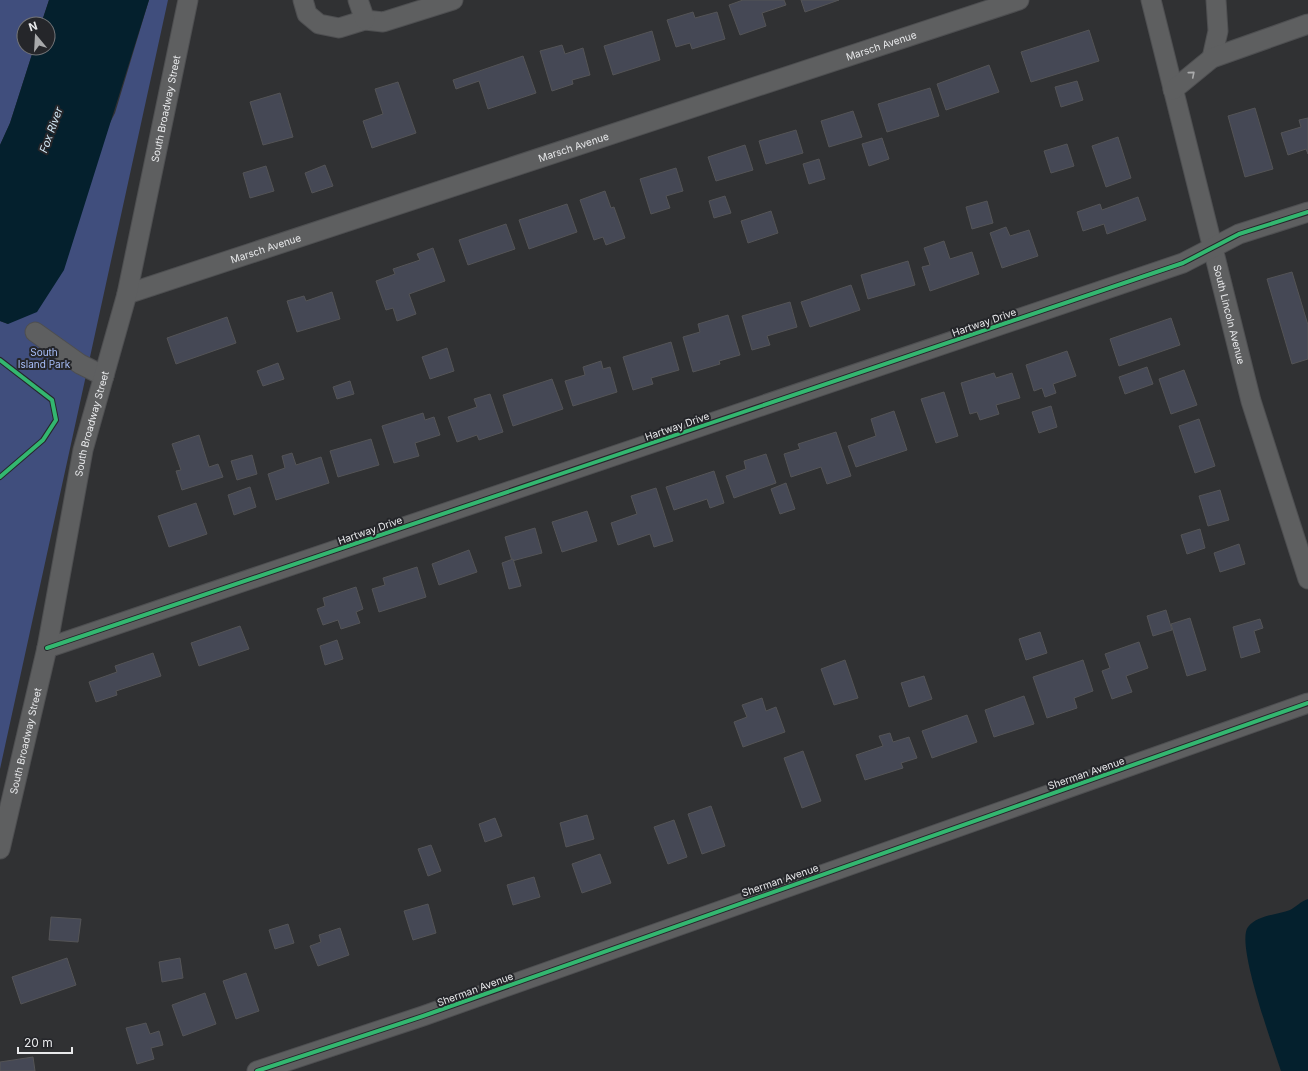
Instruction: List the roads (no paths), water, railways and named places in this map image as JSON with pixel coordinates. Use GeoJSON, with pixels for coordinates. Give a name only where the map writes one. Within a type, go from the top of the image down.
{"type":"FeatureCollection","features":[{"type":"Feature","properties":{"kind":"street","name":"South Broadway Street"},"geometry":{"type":"LineString","coordinates":[[0,849],[8,782],[47,648],[83,450],[127,294],[188,0]]}},
{"type":"Feature","properties":{"kind":"street"},"geometry":{"type":"LineString","coordinates":[[303,0],[307,14],[319,24],[339,28],[365,20],[383,22],[453,0]]}},
{"type":"Feature","properties":{"kind":"street"},"geometry":{"type":"LineString","coordinates":[[358,0],[365,20]]}},
{"type":"Feature","properties":{"kind":"street","name":"Marsch Avenue"},"geometry":{"type":"LineString","coordinates":[[127,294],[1019,0]]}},
{"type":"Feature","properties":{"kind":"street","name":"South Lincoln Avenue"},"geometry":{"type":"LineString","coordinates":[[1151,0],[1251,401],[1308,579]]}},
{"type":"Feature","properties":{"kind":"street"},"geometry":{"type":"LineString","coordinates":[[1212,58],[1218,32],[1216,0]]}},
{"type":"Feature","properties":{"kind":"street"},"geometry":{"type":"LineString","coordinates":[[1173,90],[1212,58],[1308,24]]}},
{"type":"Feature","properties":{"kind":"street","name":"Hartway Drive"},"geometry":{"type":"LineString","coordinates":[[47,648],[1183,263],[1239,234],[1308,212]]}},
{"type":"Feature","properties":{"kind":"street"},"geometry":{"type":"LineString","coordinates":[[35,332],[80,364],[104,376]]}},
{"type":"Feature","properties":{"kind":"street","name":"Sherman Avenue"},"geometry":{"type":"LineString","coordinates":[[257,1071],[423,1016],[1308,703]]}},
{"type":"Feature","properties":{"kind":"water","name":"Fox River"},"geometry":{"type":"Polygon","coordinates":[[[49,0],[149,0],[64,270],[37,312],[8,324],[0,321],[0,145],[10,123],[31,56],[56,56],[56,16],[44,16],[49,0]]]}},
{"type":"Feature","properties":{"kind":"water"},"geometry":{"type":"Polygon","coordinates":[[[1308,899],[1308,1071],[1281,1071],[1257,997],[1251,974],[1245,937],[1248,927],[1252,923],[1262,918],[1290,910],[1308,899]]]}},
{"type":"Feature","properties":{"kind":"park label","name":"South Island Park"},"geometry":{"type":"Point","coordinates":[44,358]}}]}
